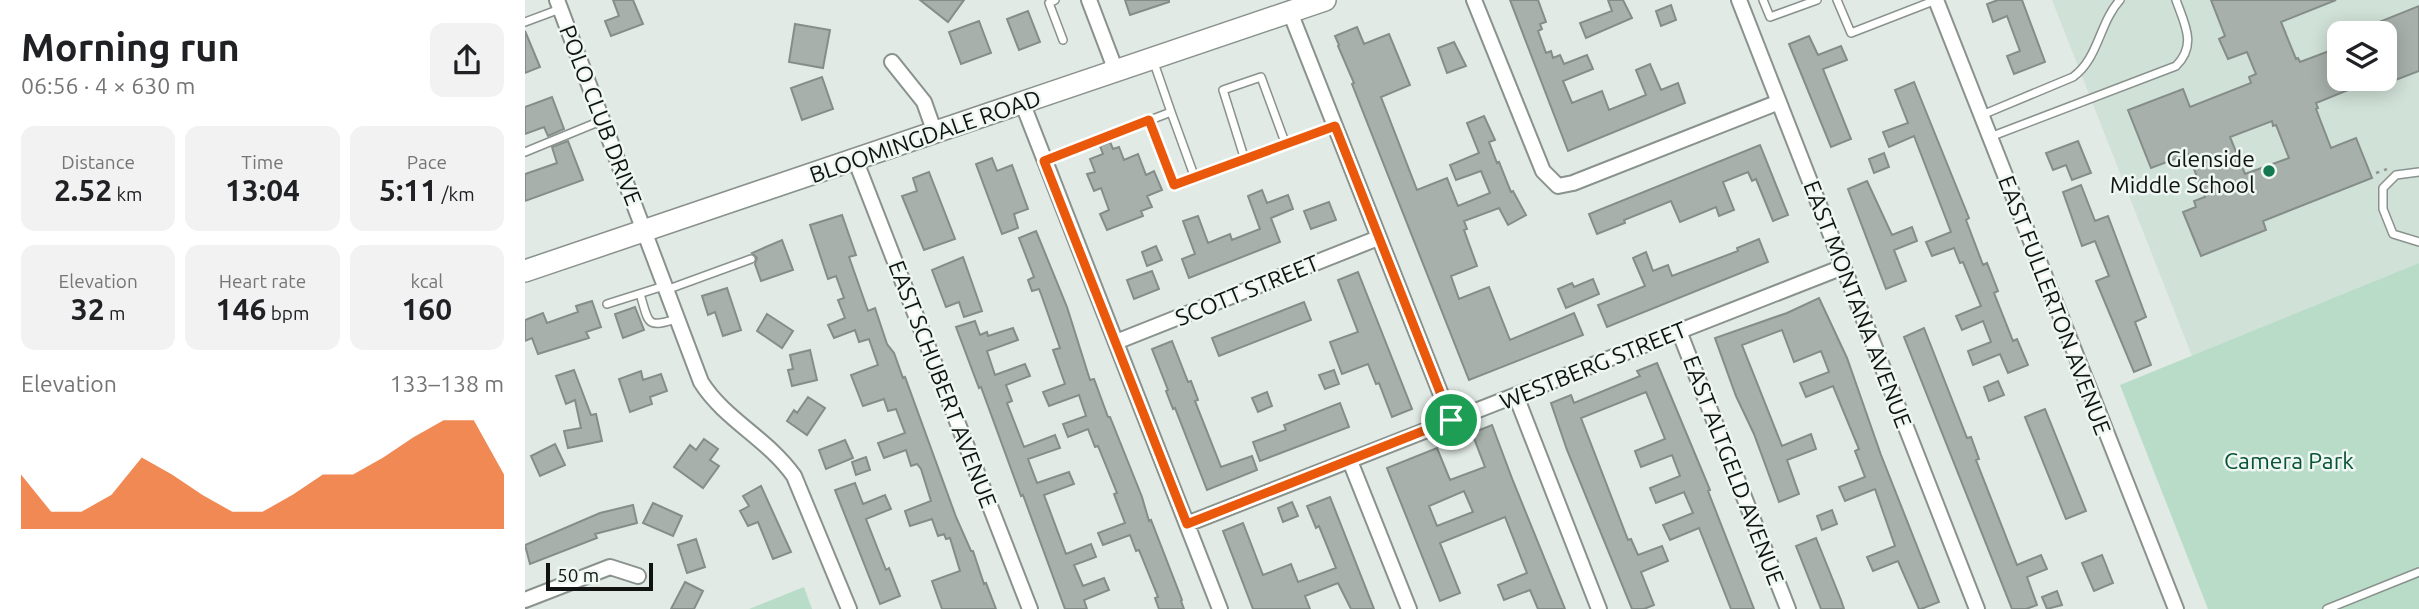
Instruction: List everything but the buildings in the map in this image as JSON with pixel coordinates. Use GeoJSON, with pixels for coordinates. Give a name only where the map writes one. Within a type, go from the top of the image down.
{"type":"FeatureCollection","features":[{"type":"Feature","properties":{"kind":"main road","name":"BLOOMINGDALE ROAD"},"geometry":{"type":"LineString","coordinates":[[525,271],[1315,2]]}},
{"type":"Feature","properties":{"kind":"street"},"geometry":{"type":"LineString","coordinates":[[1089,0],[1116,71]]}},
{"type":"Feature","properties":{"kind":"street"},"geometry":{"type":"LineString","coordinates":[[1474,0],[1543,171],[1558,186],[1573,183],[1779,102]]}},
{"type":"Feature","properties":{"kind":"street","name":"EAST MONTANA AVENUE"},"geometry":{"type":"LineString","coordinates":[[1739,0],[1977,609]]}},
{"type":"Feature","properties":{"kind":"street","name":"EAST FULLERTON AVENUE"},"geometry":{"type":"LineString","coordinates":[[1936,0],[2176,609]]}},
{"type":"Feature","properties":{"kind":"street","name":"POLO CLUB DRIVE"},"geometry":{"type":"LineString","coordinates":[[559,4],[691,360],[711,398],[763,440],[783,460],[794,476],[849,609]]}},
{"type":"Feature","properties":{"kind":"street"},"geometry":{"type":"LineString","coordinates":[[1290,12],[1451,420]]}},
{"type":"Feature","properties":{"kind":"street"},"geometry":{"type":"LineString","coordinates":[[892,62],[924,102],[935,133]]}},
{"type":"Feature","properties":{"kind":"street"},"geometry":{"type":"LineString","coordinates":[[1022,102],[1220,609]]}},
{"type":"Feature","properties":{"kind":"street","name":"EAST SCHUBERT AVENUE"},"geometry":{"type":"LineString","coordinates":[[855,159],[1030,609]]}},
{"type":"Feature","properties":{"kind":"street","name":"SCOTT STREET"},"geometry":{"type":"LineString","coordinates":[[1116,342],[1378,238]]}},
{"type":"Feature","properties":{"kind":"street","name":"WESTBERG STREET"},"geometry":{"type":"LineString","coordinates":[[1187,524],[1843,267]]}},
{"type":"Feature","properties":{"kind":"street","name":"EAST ALTGELD AVENUE"},"geometry":{"type":"LineString","coordinates":[[1679,331],[1788,609]]}},
{"type":"Feature","properties":{"kind":"street"},"geometry":{"type":"LineString","coordinates":[[1516,396],[1599,609]]}},
{"type":"Feature","properties":{"kind":"street"},"geometry":{"type":"LineString","coordinates":[[1350,461],[1409,609]]}},
{"type":"Feature","properties":{"kind":"street"},"geometry":{"type":"LineString","coordinates":[[525,600],[610,567],[638,576]]}},
{"type":"Feature","properties":{"kind":"lane"},"geometry":{"type":"LineString","coordinates":[[1055,0],[1049,3],[1063,40]]}},
{"type":"Feature","properties":{"kind":"lane"},"geometry":{"type":"LineString","coordinates":[[1763,0],[1770,17],[1817,0]]}},
{"type":"Feature","properties":{"kind":"lane"},"geometry":{"type":"LineString","coordinates":[[1837,0],[1851,33],[1936,0]]}},
{"type":"Feature","properties":{"kind":"lane"},"geometry":{"type":"LineString","coordinates":[[1982,115],[2073,77],[2081,71],[2092,57],[2113,9],[2120,0]]}},
{"type":"Feature","properties":{"kind":"lane"},"geometry":{"type":"LineString","coordinates":[[1990,137],[2176,66],[2186,55],[2188,35],[2176,0]]}},
{"type":"Feature","properties":{"kind":"lane"},"geometry":{"type":"LineString","coordinates":[[525,22],[559,4]]}},
{"type":"Feature","properties":{"kind":"lane"},"geometry":{"type":"LineString","coordinates":[[1153,58],[1195,178]]}},
{"type":"Feature","properties":{"kind":"lane"},"geometry":{"type":"LineString","coordinates":[[1245,160],[1223,90],[1261,77],[1286,145]]}},
{"type":"Feature","properties":{"kind":"lane"},"geometry":{"type":"LineString","coordinates":[[1044,161],[1171,112]]}},
{"type":"Feature","properties":{"kind":"lane"},"geometry":{"type":"LineString","coordinates":[[525,152],[603,120]]}},
{"type":"Feature","properties":{"kind":"lane"},"geometry":{"type":"LineString","coordinates":[[1149,120],[1174,185],[1335,126]]}},
{"type":"Feature","properties":{"kind":"lane"},"geometry":{"type":"LineString","coordinates":[[2419,172],[2396,175],[2383,188],[2383,209],[2393,234],[2419,242]]}},
{"type":"Feature","properties":{"kind":"lane"},"geometry":{"type":"LineString","coordinates":[[607,304],[666,288],[751,259]]}},
{"type":"Feature","properties":{"kind":"lane"},"geometry":{"type":"LineString","coordinates":[[640,294],[648,319],[653,324],[676,319]]}},
{"type":"Feature","properties":{"kind":"lane"},"geometry":{"type":"LineString","coordinates":[[2327,609],[2419,572]]}},
{"type":"Feature","properties":{"kind":"shaded area","name":"Glenside Middle School"},"geometry":{"type":"Polygon","coordinates":[[[2052,0],[2419,0],[2419,263],[2192,356],[2052,0]]]}},
{"type":"Feature","properties":{"kind":"green space","name":"Camera Park"},"geometry":{"type":"Polygon","coordinates":[[[2419,263],[2419,609],[2208,609],[2120,385],[2419,263]]]}},
{"type":"Feature","properties":{"kind":"green space"},"geometry":{"type":"Polygon","coordinates":[[[804,587],[812,609],[749,609],[804,587]]]}},
{"type":"Feature","properties":{"kind":"place","name":"Glenside Middle School"},"geometry":{"type":"Point","coordinates":[2269,171]}},
{"type":"Feature","properties":{"kind":"route"},"geometry":{"type":"LineString","coordinates":[[1149,120],[1174,185],[1335,126],[1451,420],[1187,524],[1044,161],[1149,120]]}}]}
